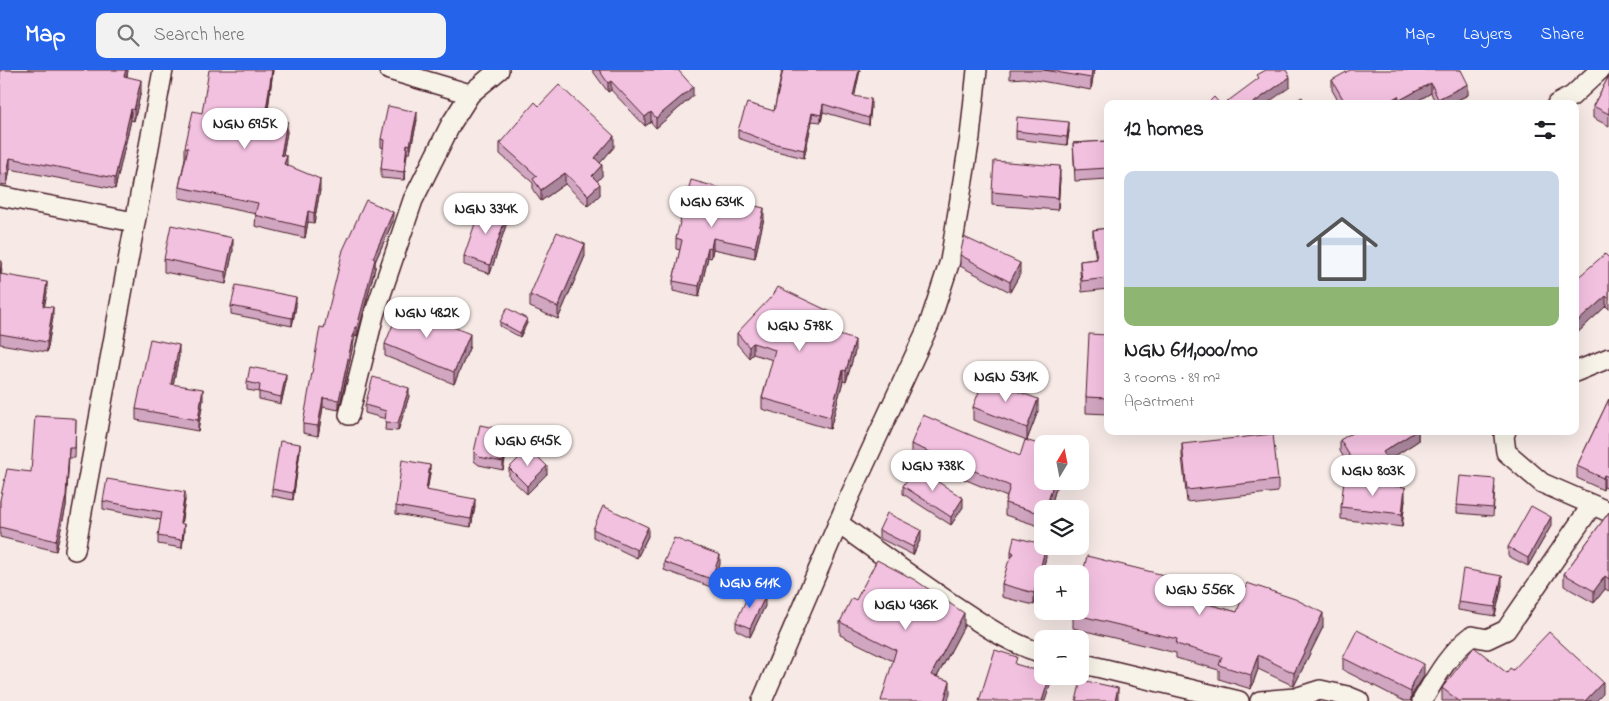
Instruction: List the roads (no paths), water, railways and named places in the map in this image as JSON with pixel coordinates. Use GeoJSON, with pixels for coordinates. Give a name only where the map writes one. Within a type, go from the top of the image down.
{"type":"FeatureCollection","features":[{"type":"Feature","properties":{"kind":"street"},"geometry":{"type":"LineString","coordinates":[[76,550],[163,70]]}},
{"type":"Feature","properties":{"kind":"street"},"geometry":{"type":"LineString","coordinates":[[389,70],[470,94]]}},
{"type":"Feature","properties":{"kind":"street"},"geometry":{"type":"LineString","coordinates":[[349,415],[374,316],[413,200],[451,124],[470,94],[499,70]]}},
{"type":"Feature","properties":{"kind":"street"},"geometry":{"type":"LineString","coordinates":[[762,701],[838,523],[928,325],[950,261],[970,137],[977,70]]}},
{"type":"Feature","properties":{"kind":"street"},"geometry":{"type":"LineString","coordinates":[[1564,100],[1572,96],[1600,70]]}},
{"type":"Feature","properties":{"kind":"street"},"geometry":{"type":"LineString","coordinates":[[0,196],[134,222]]}},
{"type":"Feature","properties":{"kind":"street"},"geometry":{"type":"LineString","coordinates":[[1579,370],[1609,358]]}},
{"type":"Feature","properties":{"kind":"street"},"geometry":{"type":"LineString","coordinates":[[1422,701],[1444,664],[1462,643],[1472,636],[1487,639],[1506,630],[1600,509],[1542,483],[1525,470],[1506,452],[1504,435]]}},
{"type":"Feature","properties":{"kind":"street"},"geometry":{"type":"LineString","coordinates":[[838,523],[925,587],[977,621],[1021,646],[1034,650]]}},
{"type":"Feature","properties":{"kind":"street"},"geometry":{"type":"LineString","coordinates":[[1089,665],[1239,701]]}},
{"type":"Feature","properties":{"kind":"street"},"geometry":{"type":"LineString","coordinates":[[1260,701],[1295,698],[1320,690],[1359,701]]}}]}
